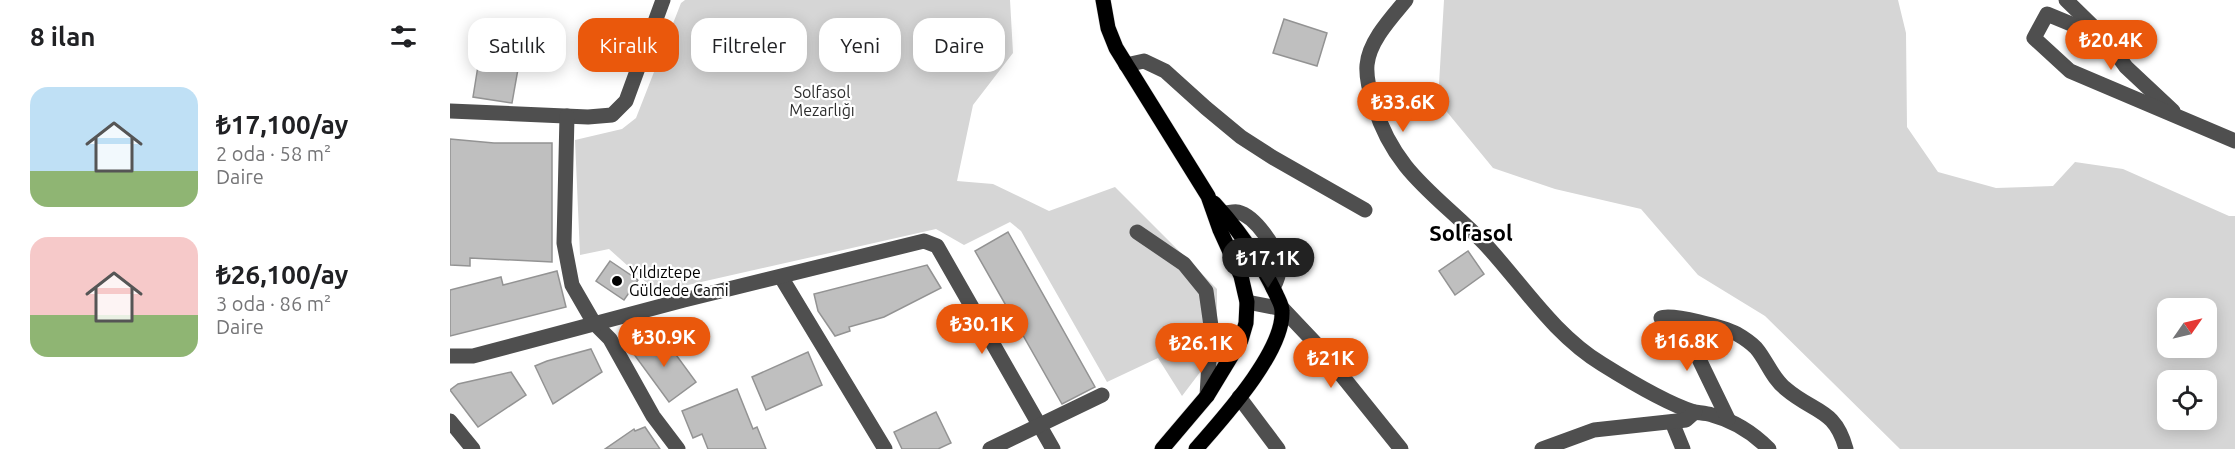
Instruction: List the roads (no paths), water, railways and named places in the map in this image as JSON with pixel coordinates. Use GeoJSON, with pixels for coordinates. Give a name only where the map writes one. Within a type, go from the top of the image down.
{"type":"FeatureCollection","features":[{"type":"Feature","properties":{"kind":"main road"},"geometry":{"type":"LineString","coordinates":[[1103,0],[1108,28],[1126,65],[1208,196],[1224,213],[1257,258],[1283,309],[1280,330],[1272,348],[1223,419],[1196,449]]}},
{"type":"Feature","properties":{"kind":"main road"},"geometry":{"type":"LineString","coordinates":[[1162,449],[1207,396],[1241,340],[1246,323],[1247,302],[1241,276],[1220,230],[1208,196]]}},
{"type":"Feature","properties":{"kind":"street"},"geometry":{"type":"LineString","coordinates":[[450,111],[567,116],[612,115],[626,101],[663,0]]}},
{"type":"Feature","properties":{"kind":"street"},"geometry":{"type":"LineString","coordinates":[[1406,0],[1379,33],[1367,64],[1370,90],[1380,125],[1394,151],[1420,185],[1485,244],[1546,317],[1580,348],[1600,363],[1667,399],[1695,412],[1728,419],[1743,427],[1769,449]]}},
{"type":"Feature","properties":{"kind":"street"},"geometry":{"type":"LineString","coordinates":[[2066,0],[2105,38],[2127,67],[2179,117]]}},
{"type":"Feature","properties":{"kind":"street"},"geometry":{"type":"LineString","coordinates":[[2105,38],[2047,14],[2034,38],[2070,71],[2235,141]]}},
{"type":"Feature","properties":{"kind":"street"},"geometry":{"type":"LineString","coordinates":[[1126,65],[1144,61],[1165,71],[1241,137],[1281,163],[1365,210]]}},
{"type":"Feature","properties":{"kind":"street"},"geometry":{"type":"LineString","coordinates":[[567,116],[564,243],[572,285],[594,323],[610,339],[653,416],[678,449]]}},
{"type":"Feature","properties":{"kind":"street"},"geometry":{"type":"LineString","coordinates":[[1137,232],[1184,264],[1206,291],[1211,326],[1207,396]]}},
{"type":"Feature","properties":{"kind":"street"},"geometry":{"type":"LineString","coordinates":[[450,356],[473,356],[594,323],[924,242],[937,246],[1053,449]]}},
{"type":"Feature","properties":{"kind":"street"},"geometry":{"type":"LineString","coordinates":[[781,277],[885,449]]}},
{"type":"Feature","properties":{"kind":"street"},"geometry":{"type":"LineString","coordinates":[[1247,302],[1283,309],[1318,346],[1401,449]]}},
{"type":"Feature","properties":{"kind":"street"},"geometry":{"type":"LineString","coordinates":[[1728,419],[1697,355],[1670,332],[1661,318],[1668,315],[1686,319],[1736,333],[1747,340],[1757,349],[1783,387],[1827,414],[1842,434],[1846,449]]}},
{"type":"Feature","properties":{"kind":"street"},"geometry":{"type":"LineString","coordinates":[[990,449],[1102,395]]}},
{"type":"Feature","properties":{"kind":"street"},"geometry":{"type":"LineString","coordinates":[[1239,397],[1278,449]]}},
{"type":"Feature","properties":{"kind":"street"},"geometry":{"type":"LineString","coordinates":[[1542,449],[1594,430],[1686,420],[1695,412]]}},
{"type":"Feature","properties":{"kind":"street"},"geometry":{"type":"LineString","coordinates":[[450,421],[473,449]]}},
{"type":"Feature","properties":{"kind":"street"},"geometry":{"type":"LineString","coordinates":[[1672,422],[1683,449]]}},
{"type":"Feature","properties":{"kind":"place","name":"Yıldıztepe Güldede Cami"},"geometry":{"type":"Point","coordinates":[617,281]}},
{"type":"Feature","properties":{"kind":"district","name":"Solfasol"},"geometry":{"type":"Point","coordinates":[1471,233]}},
{"type":"Feature","properties":{"kind":"park label","name":"Solfasol Mezarlığı"},"geometry":{"type":"Point","coordinates":[822,101]}}]}
